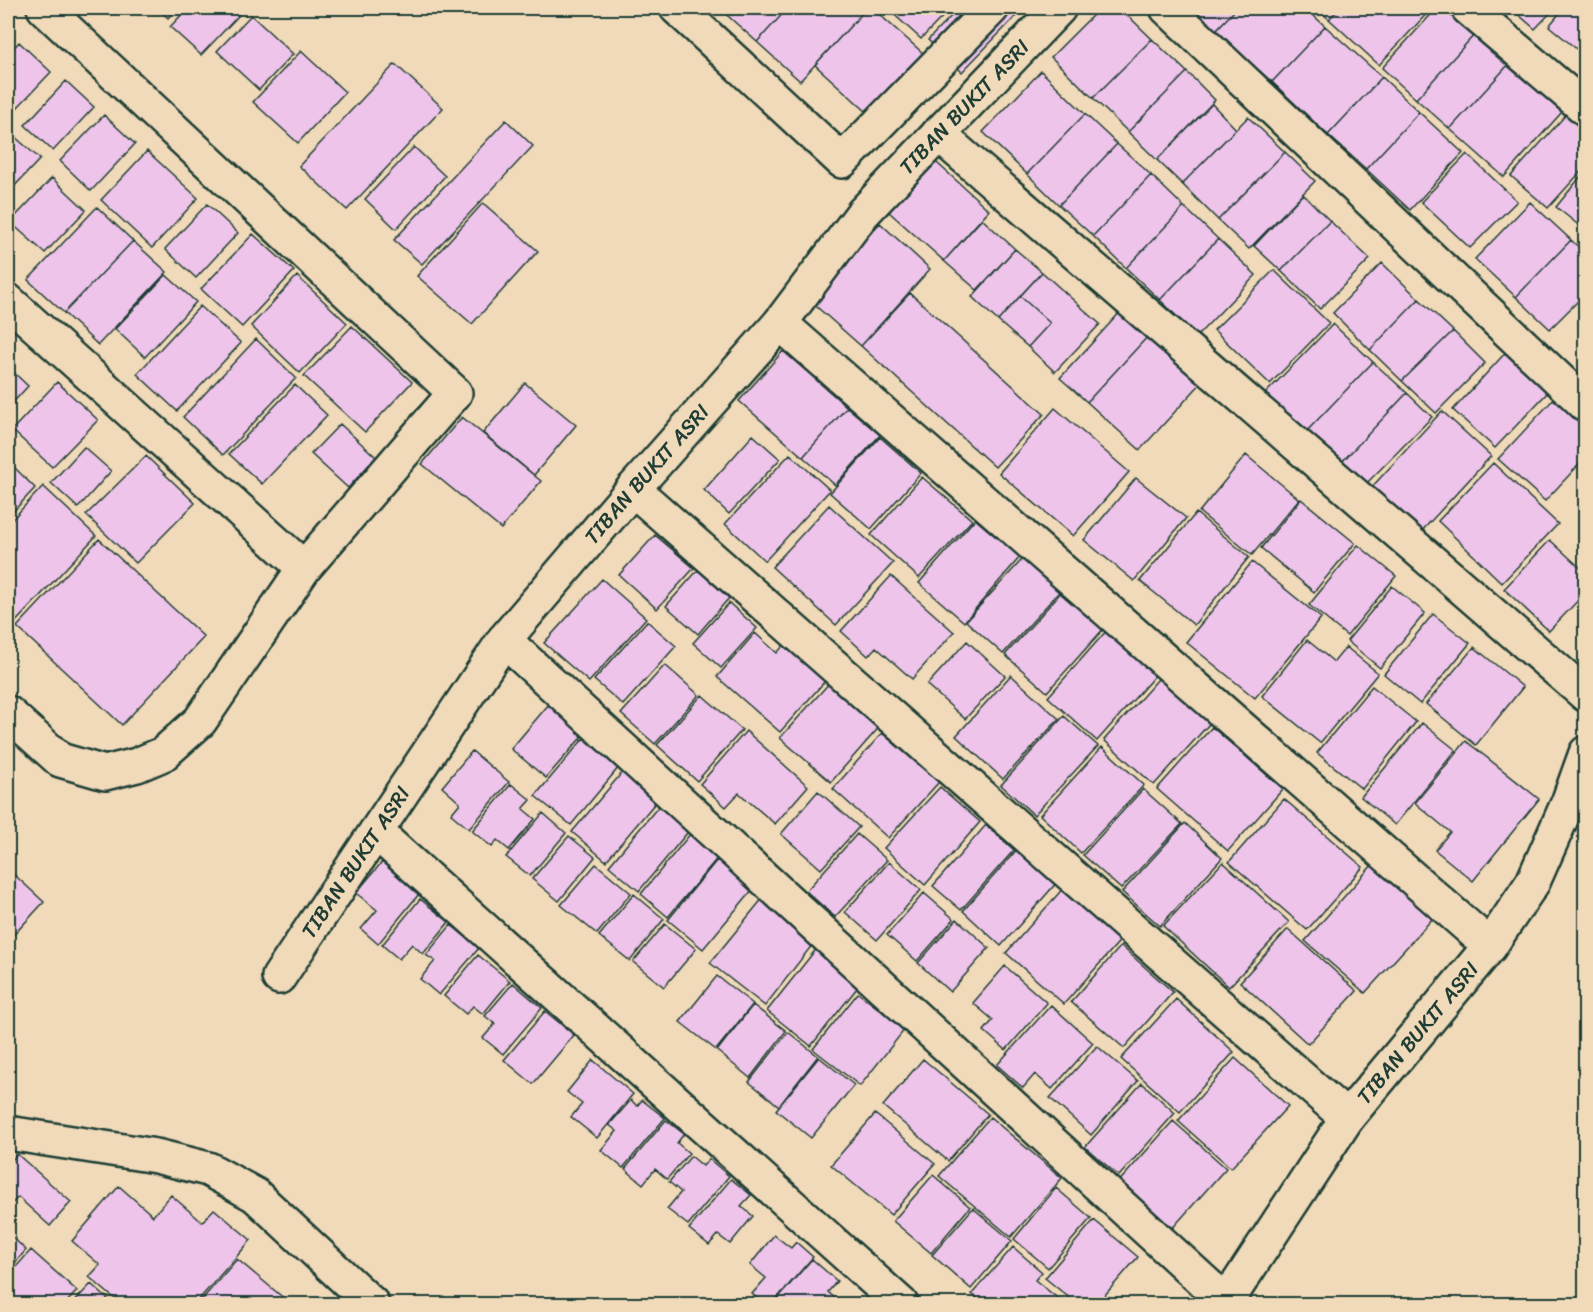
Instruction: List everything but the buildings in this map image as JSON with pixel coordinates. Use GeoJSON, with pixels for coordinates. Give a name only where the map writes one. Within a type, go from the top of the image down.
{"type":"FeatureCollection","features":[{"type":"Feature","properties":{"kind":"street"},"geometry":{"type":"LineString","coordinates":[[8,713],[60,760],[105,773],[137,765],[163,754],[200,721],[304,568],[454,393],[45,8]]}},
{"type":"Feature","properties":{"kind":"street"},"geometry":{"type":"LineString","coordinates":[[677,8],[842,161],[992,8]]}},
{"type":"Feature","properties":{"kind":"street","name":"TIBAN BUKIT ASRI"},"geometry":{"type":"LineString","coordinates":[[279,977],[504,640],[633,489],[780,323],[863,213],[1059,8]]}},
{"type":"Feature","properties":{"kind":"street"},"geometry":{"type":"LineString","coordinates":[[1167,8],[1586,405]]}},
{"type":"Feature","properties":{"kind":"street"},"geometry":{"type":"LineString","coordinates":[[1468,8],[1586,109]]}},
{"type":"Feature","properties":{"kind":"street"},"geometry":{"type":"LineString","coordinates":[[938,134],[1586,695]]}},
{"type":"Feature","properties":{"kind":"street"},"geometry":{"type":"LineString","coordinates":[[8,301],[304,568]]}},
{"type":"Feature","properties":{"kind":"street"},"geometry":{"type":"LineString","coordinates":[[780,323],[1490,946]]}},
{"type":"Feature","properties":{"kind":"street"},"geometry":{"type":"LineString","coordinates":[[633,489],[1347,1118]]}},
{"type":"Feature","properties":{"kind":"street"},"geometry":{"type":"LineString","coordinates":[[504,640],[1225,1303]]}},
{"type":"Feature","properties":{"kind":"street","name":"TIBAN BUKIT ASRI"},"geometry":{"type":"LineString","coordinates":[[1225,1303],[1347,1118],[1490,946],[1533,882],[1576,805],[1586,753]]}},
{"type":"Feature","properties":{"kind":"street"},"geometry":{"type":"LineString","coordinates":[[376,832],[901,1305]]}},
{"type":"Feature","properties":{"kind":"street"},"geometry":{"type":"LineString","coordinates":[[8,1133],[156,1156],[208,1169],[255,1196],[372,1305]]}}]}
